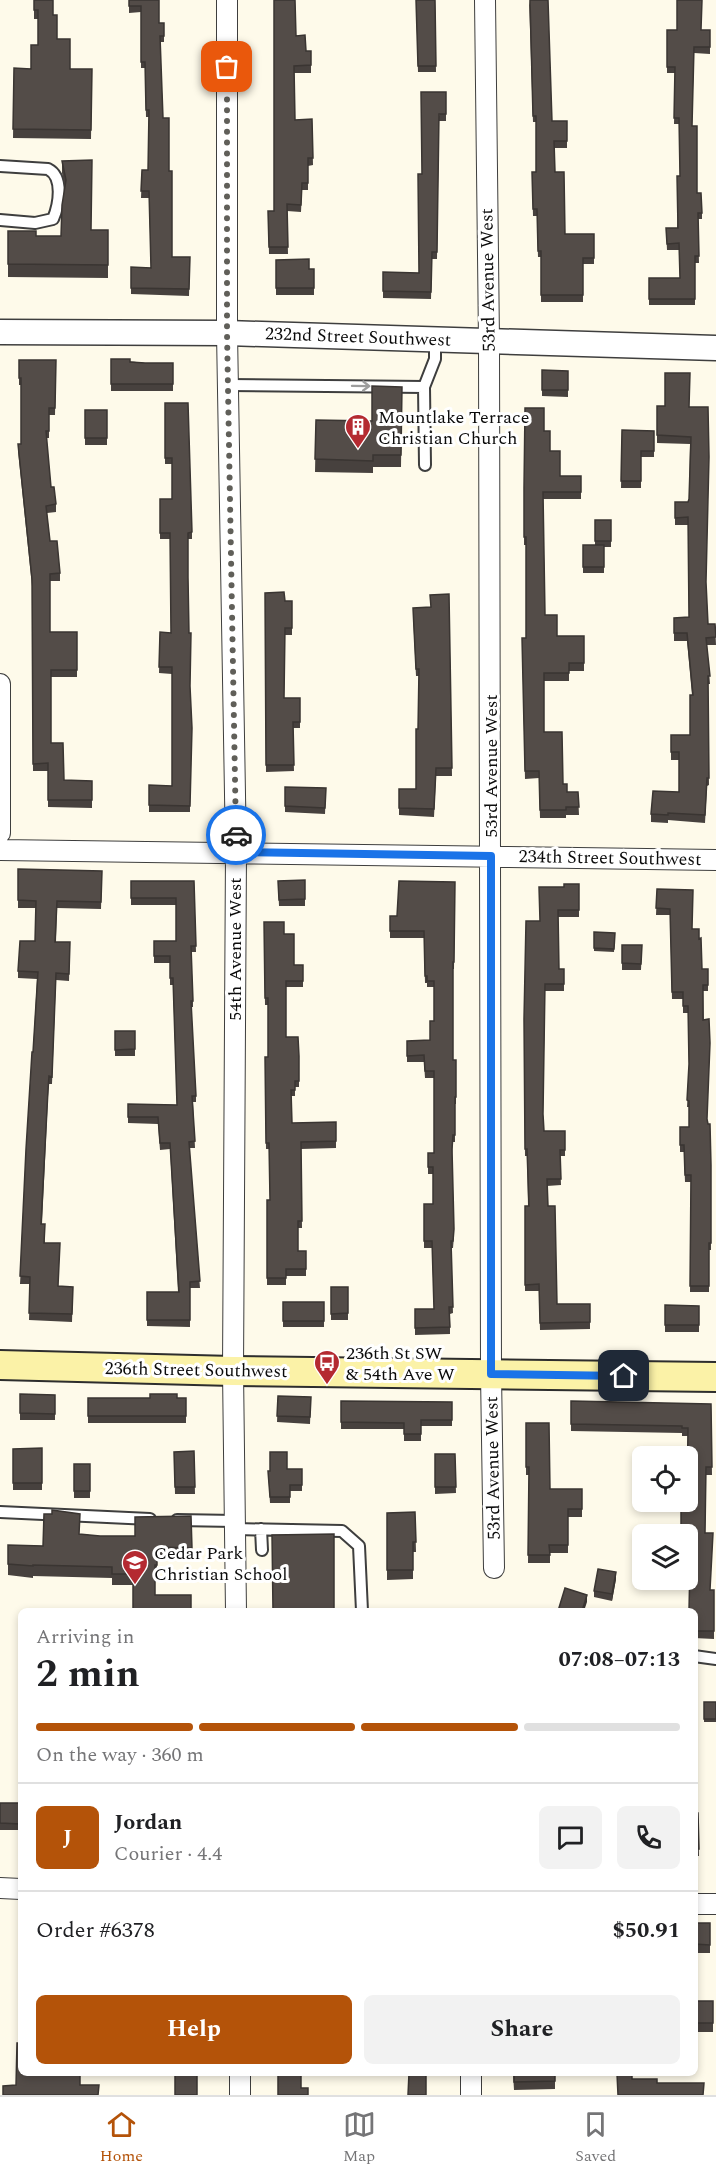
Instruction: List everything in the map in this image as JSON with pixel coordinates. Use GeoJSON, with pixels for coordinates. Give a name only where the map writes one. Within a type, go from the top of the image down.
{"type":"FeatureCollection","features":[{"type":"Feature","properties":{"kind":"main road","name":"236th Street Southwest"},"geometry":{"type":"LineString","coordinates":[[0,1365],[233,1371],[716,1377]]}},
{"type":"Feature","properties":{"kind":"street","name":"54th Avenue West"},"geometry":{"type":"LineString","coordinates":[[227,0],[227,333],[236,852],[233,1371],[236,1608]]}},
{"type":"Feature","properties":{"kind":"street","name":"53rd Avenue West"},"geometry":{"type":"LineString","coordinates":[[485,0],[489,341],[491,1374],[494,1568]]}},
{"type":"Feature","properties":{"kind":"street","name":"232nd Street Southwest"},"geometry":{"type":"LineString","coordinates":[[0,332],[227,333],[716,348]]}},
{"type":"Feature","properties":{"kind":"street"},"geometry":{"type":"LineString","coordinates":[[0,684],[0,833]]}},
{"type":"Feature","properties":{"kind":"street","name":"234th Street Southwest"},"geometry":{"type":"LineString","coordinates":[[0,850],[716,860]]}},
{"type":"Feature","properties":{"kind":"street"},"geometry":{"type":"LineString","coordinates":[[0,1888],[18,1889]]}},
{"type":"Feature","properties":{"kind":"street"},"geometry":{"type":"LineString","coordinates":[[698,1904],[716,1904]]}},
{"type":"Feature","properties":{"kind":"street"},"geometry":{"type":"LineString","coordinates":[[240,2076],[240,2095]]}},
{"type":"Feature","properties":{"kind":"street"},"geometry":{"type":"LineString","coordinates":[[471,2076],[471,2095]]}},
{"type":"Feature","properties":{"kind":"lane"},"geometry":{"type":"LineString","coordinates":[[0,165],[48,169],[55,172],[57,209],[53,219],[34,223],[0,220]]}},
{"type":"Feature","properties":{"kind":"lane"},"geometry":{"type":"LineString","coordinates":[[425,465],[424,387],[435,359],[435,340]]}},
{"type":"Feature","properties":{"kind":"lane"},"geometry":{"type":"LineString","coordinates":[[228,385],[424,387]]}},
{"type":"Feature","properties":{"kind":"lane"},"geometry":{"type":"LineString","coordinates":[[0,1512],[235,1525],[261,1529],[342,1531],[359,1546],[362,1608]]}},
{"type":"Feature","properties":{"kind":"lane"},"geometry":{"type":"LineString","coordinates":[[261,1529],[262,1550]]}},
{"type":"Feature","properties":{"kind":"lane"},"geometry":{"type":"LineString","coordinates":[[698,1657],[716,1659]]}},
{"type":"Feature","properties":{"kind":"building"},"geometry":{"type":"Polygon","coordinates":[[[34,0],[53,0],[53,15],[57,15],[57,39],[70,39],[70,69],[92,69],[91,130],[13,129],[14,68],[31,69],[31,45],[38,45],[38,10],[34,10],[34,0]]]}},
{"type":"Feature","properties":{"kind":"building"},"geometry":{"type":"Polygon","coordinates":[[[129,0],[159,0],[159,23],[164,23],[164,36],[160,36],[163,118],[169,118],[169,171],[172,171],[172,257],[190,257],[189,289],[131,288],[131,267],[151,268],[149,191],[141,191],[142,170],[148,170],[149,110],[146,110],[145,62],[141,62],[141,6],[129,6],[129,0]]]}},
{"type":"Feature","properties":{"kind":"building"},"geometry":{"type":"Polygon","coordinates":[[[274,0],[295,0],[296,36],[305,35],[306,51],[311,51],[311,65],[294,66],[295,120],[312,119],[313,158],[308,158],[308,183],[302,183],[301,205],[287,204],[288,247],[269,247],[268,211],[274,211],[274,0]]]}},
{"type":"Feature","properties":{"kind":"building"},"geometry":{"type":"Polygon","coordinates":[[[416,0],[435,0],[436,66],[418,66],[416,0]]]}},
{"type":"Feature","properties":{"kind":"building"},"geometry":{"type":"Polygon","coordinates":[[[530,0],[548,0],[552,121],[567,121],[567,141],[554,141],[555,172],[564,172],[565,234],[594,234],[594,258],[583,258],[583,295],[541,295],[541,251],[538,251],[537,209],[533,209],[532,172],[536,172],[536,116],[533,116],[530,0]]]}},
{"type":"Feature","properties":{"kind":"building"},"geometry":{"type":"Polygon","coordinates":[[[677,0],[702,0],[701,30],[710,30],[710,47],[694,47],[692,126],[697,126],[697,193],[701,193],[702,213],[698,213],[699,256],[695,256],[695,299],[649,299],[649,278],[680,278],[679,243],[667,244],[666,228],[678,228],[679,118],[674,118],[675,67],[667,67],[667,30],[677,30],[677,0]]]}},
{"type":"Feature","properties":{"kind":"building"},"geometry":{"type":"Polygon","coordinates":[[[421,92],[446,92],[446,114],[439,114],[437,252],[432,252],[431,292],[383,291],[383,272],[419,273],[418,174],[422,174],[421,92]]]}},
{"type":"Feature","properties":{"kind":"building"},"geometry":{"type":"Polygon","coordinates":[[[92,160],[91,230],[108,230],[108,265],[8,264],[8,231],[36,231],[36,236],[61,236],[66,180],[62,161],[92,160]]]}},
{"type":"Feature","properties":{"kind":"building"},"geometry":{"type":"Polygon","coordinates":[[[309,259],[309,269],[314,269],[314,288],[276,288],[276,260],[309,259]]]}},
{"type":"Feature","properties":{"kind":"building"},"geometry":{"type":"Polygon","coordinates":[[[111,359],[130,359],[130,362],[145,363],[173,363],[173,384],[111,384],[111,359]]]}},
{"type":"Feature","properties":{"kind":"building"},"geometry":{"type":"Polygon","coordinates":[[[19,360],[56,360],[55,408],[49,408],[49,431],[46,431],[51,487],[54,487],[56,504],[46,506],[50,541],[57,541],[60,573],[50,574],[50,632],[77,632],[77,670],[51,670],[51,743],[63,743],[64,780],[92,781],[92,800],[48,800],[48,763],[33,764],[32,579],[18,444],[21,444],[19,360]]]}},
{"type":"Feature","properties":{"kind":"building"},"geometry":{"type":"Polygon","coordinates":[[[542,370],[568,371],[568,390],[542,390],[542,370]]]}},
{"type":"Feature","properties":{"kind":"building"},"geometry":{"type":"Polygon","coordinates":[[[665,373],[690,373],[689,407],[708,407],[706,582],[708,624],[715,624],[716,637],[706,638],[710,676],[708,676],[709,778],[707,778],[705,815],[651,814],[653,791],[679,792],[679,752],[671,752],[671,735],[690,735],[690,695],[693,695],[687,633],[674,633],[674,618],[689,617],[688,517],[675,518],[675,502],[688,502],[689,499],[691,437],[657,435],[657,406],[665,406],[665,373]]]}},
{"type":"Feature","properties":{"kind":"building","name":"Mountlake Terrace Christian Church"},"geometry":{"type":"Polygon","coordinates":[[[372,386],[402,387],[401,455],[373,455],[373,461],[315,459],[316,420],[372,421],[372,386]]]}},
{"type":"Feature","properties":{"kind":"building"},"geometry":{"type":"Polygon","coordinates":[[[165,403],[188,403],[192,532],[188,533],[192,728],[190,806],[149,805],[149,785],[172,786],[172,667],[159,667],[160,632],[171,633],[170,533],[160,533],[160,499],[172,499],[172,458],[165,458],[165,403]]]}},
{"type":"Feature","properties":{"kind":"building"},"geometry":{"type":"Polygon","coordinates":[[[525,408],[544,408],[544,431],[550,431],[550,451],[560,451],[560,476],[581,476],[581,492],[543,492],[545,615],[557,615],[557,636],[584,636],[584,663],[569,663],[569,673],[544,673],[544,732],[562,732],[563,784],[567,784],[567,792],[578,792],[579,807],[566,807],[566,810],[540,810],[539,771],[525,771],[522,638],[526,638],[525,408]]]}},
{"type":"Feature","properties":{"kind":"building"},"geometry":{"type":"Polygon","coordinates":[[[85,410],[107,410],[107,438],[85,438],[85,410]]]}},
{"type":"Feature","properties":{"kind":"building"},"geometry":{"type":"Polygon","coordinates":[[[622,430],[654,431],[654,451],[641,451],[641,481],[621,481],[622,430]]]}},
{"type":"Feature","properties":{"kind":"building"},"geometry":{"type":"Polygon","coordinates":[[[595,520],[611,520],[611,541],[595,541],[595,520]]]}},
{"type":"Feature","properties":{"kind":"building"},"geometry":{"type":"Polygon","coordinates":[[[583,545],[604,545],[604,567],[583,567],[583,545]]]}},
{"type":"Feature","properties":{"kind":"building"},"geometry":{"type":"Polygon","coordinates":[[[284,592],[285,601],[292,601],[292,628],[285,628],[284,698],[300,698],[300,722],[293,722],[294,765],[266,765],[265,593],[284,592]]]}},
{"type":"Feature","properties":{"kind":"building"},"geometry":{"type":"Polygon","coordinates":[[[449,594],[452,768],[436,768],[434,809],[399,808],[399,789],[416,789],[419,669],[416,669],[413,608],[431,607],[430,595],[449,594]]]}},
{"type":"Feature","properties":{"kind":"building"},"geometry":{"type":"Polygon","coordinates":[[[285,787],[326,788],[325,808],[285,806],[285,787]]]}},
{"type":"Feature","properties":{"kind":"building"},"geometry":{"type":"Polygon","coordinates":[[[18,869],[102,871],[101,902],[57,901],[55,942],[70,942],[69,974],[56,973],[52,1077],[49,1076],[41,1224],[45,1224],[44,1243],[60,1243],[58,1286],[73,1287],[72,1314],[29,1313],[30,1277],[20,1276],[38,972],[18,971],[20,941],[35,941],[36,901],[18,900],[18,869]]]}},
{"type":"Feature","properties":{"kind":"building"},"geometry":{"type":"Polygon","coordinates":[[[305,880],[305,899],[279,900],[278,881],[305,880]]]}},
{"type":"Feature","properties":{"kind":"building"},"geometry":{"type":"Polygon","coordinates":[[[131,881],[194,881],[196,946],[191,946],[193,1001],[191,1001],[196,1096],[192,1096],[195,1141],[189,1142],[200,1281],[190,1282],[190,1320],[147,1320],[147,1292],[179,1292],[170,1143],[160,1143],[158,1117],[128,1117],[128,1104],[177,1105],[173,978],[170,978],[170,956],[154,956],[154,941],[176,941],[176,898],[131,898],[131,881]]]}},
{"type":"Feature","properties":{"kind":"building"},"geometry":{"type":"Polygon","coordinates":[[[399,881],[455,882],[453,1060],[456,1060],[456,1097],[455,1135],[453,1135],[452,1149],[454,1229],[453,1241],[451,1241],[453,1307],[449,1307],[450,1327],[415,1328],[415,1309],[434,1309],[432,1241],[424,1241],[424,1204],[433,1204],[433,1167],[428,1167],[428,1153],[434,1153],[434,1071],[425,1071],[424,1055],[407,1056],[407,1041],[430,1040],[430,1021],[434,1021],[434,981],[427,981],[427,976],[425,976],[424,931],[390,931],[390,916],[397,916],[399,881]]]}},
{"type":"Feature","properties":{"kind":"building"},"geometry":{"type":"Polygon","coordinates":[[[564,884],[579,884],[579,910],[558,910],[559,969],[564,969],[564,984],[545,984],[544,1131],[565,1131],[565,1150],[560,1150],[561,1179],[547,1179],[548,1206],[555,1206],[557,1304],[590,1304],[590,1322],[540,1323],[539,1284],[525,1285],[525,1206],[529,1206],[527,1149],[525,1149],[526,921],[540,921],[539,887],[564,887],[564,884]]]}},
{"type":"Feature","properties":{"kind":"building"},"geometry":{"type":"Polygon","coordinates":[[[657,889],[693,890],[692,929],[699,929],[702,969],[708,969],[708,985],[703,985],[703,1020],[709,1019],[710,1043],[707,1119],[710,1124],[711,1165],[709,1286],[690,1286],[691,1175],[685,1175],[684,1145],[680,1145],[680,1127],[689,1127],[688,1006],[683,1006],[683,992],[672,992],[670,909],[656,908],[657,889]]]}},
{"type":"Feature","properties":{"kind":"building"},"geometry":{"type":"Polygon","coordinates":[[[264,922],[284,922],[284,934],[294,934],[294,965],[303,965],[303,981],[286,981],[286,1037],[298,1037],[299,1056],[299,1081],[295,1081],[295,1090],[291,1090],[292,1123],[336,1122],[336,1141],[301,1142],[302,1221],[298,1221],[298,1251],[306,1251],[306,1269],[286,1269],[286,1278],[267,1278],[267,1200],[270,1200],[269,1143],[266,1143],[265,1057],[268,1057],[268,998],[265,998],[264,922]]]}},
{"type":"Feature","properties":{"kind":"building"},"geometry":{"type":"Polygon","coordinates":[[[594,932],[615,933],[614,949],[594,948],[594,932]]]}},
{"type":"Feature","properties":{"kind":"building"},"geometry":{"type":"Polygon","coordinates":[[[622,945],[642,945],[641,964],[622,963],[622,945]]]}},
{"type":"Feature","properties":{"kind":"building"},"geometry":{"type":"Polygon","coordinates":[[[115,1031],[135,1031],[135,1049],[115,1050],[115,1031]]]}},
{"type":"Feature","properties":{"kind":"building"},"geometry":{"type":"Polygon","coordinates":[[[331,1287],[348,1287],[348,1313],[331,1314],[331,1287]]]}},
{"type":"Feature","properties":{"kind":"building"},"geometry":{"type":"Polygon","coordinates":[[[283,1302],[324,1302],[324,1321],[283,1321],[283,1302]]]}},
{"type":"Feature","properties":{"kind":"building"},"geometry":{"type":"Polygon","coordinates":[[[665,1305],[699,1306],[699,1325],[665,1325],[665,1305]]]}},
{"type":"Feature","properties":{"kind":"building"},"geometry":{"type":"Polygon","coordinates":[[[20,1394],[55,1395],[55,1414],[20,1413],[20,1394]]]}},
{"type":"Feature","properties":{"kind":"building"},"geometry":{"type":"Polygon","coordinates":[[[150,1394],[177,1394],[177,1398],[186,1398],[186,1416],[88,1416],[88,1398],[150,1398],[150,1394]]]}},
{"type":"Feature","properties":{"kind":"building"},"geometry":{"type":"Polygon","coordinates":[[[278,1396],[311,1397],[310,1417],[277,1416],[278,1396]]]}},
{"type":"Feature","properties":{"kind":"building"},"geometry":{"type":"Polygon","coordinates":[[[341,1401],[452,1402],[452,1420],[421,1420],[421,1434],[404,1434],[404,1423],[341,1422],[341,1401]]]}},
{"type":"Feature","properties":{"kind":"building"},"geometry":{"type":"Polygon","coordinates":[[[571,1401],[711,1404],[712,1467],[706,1467],[705,1533],[713,1533],[710,1590],[714,1590],[714,1631],[698,1631],[698,1608],[689,1608],[689,1590],[698,1590],[698,1524],[681,1524],[681,1512],[698,1512],[698,1446],[688,1446],[688,1428],[682,1428],[682,1426],[571,1424],[571,1401]]]}},
{"type":"Feature","properties":{"kind":"building"},"geometry":{"type":"Polygon","coordinates":[[[526,1423],[549,1423],[550,1489],[582,1489],[582,1509],[568,1509],[568,1545],[549,1545],[550,1555],[528,1555],[529,1467],[526,1467],[526,1423]]]}},
{"type":"Feature","properties":{"kind":"building"},"geometry":{"type":"Polygon","coordinates":[[[42,1448],[42,1483],[13,1483],[13,1449],[42,1448]]]}},
{"type":"Feature","properties":{"kind":"building"},"geometry":{"type":"Polygon","coordinates":[[[194,1451],[195,1487],[175,1487],[174,1452],[194,1451]]]}},
{"type":"Feature","properties":{"kind":"building"},"geometry":{"type":"Polygon","coordinates":[[[270,1452],[287,1452],[287,1469],[302,1469],[302,1485],[290,1485],[290,1497],[270,1497],[268,1471],[270,1471],[270,1452]]]}},
{"type":"Feature","properties":{"kind":"building"},"geometry":{"type":"Polygon","coordinates":[[[435,1454],[455,1454],[456,1487],[435,1487],[435,1454]]]}},
{"type":"Feature","properties":{"kind":"building"},"geometry":{"type":"Polygon","coordinates":[[[74,1464],[90,1464],[90,1491],[74,1491],[74,1464]]]}},
{"type":"Feature","properties":{"kind":"building"},"geometry":{"type":"Polygon","coordinates":[[[52,1510],[80,1514],[79,1534],[100,1536],[135,1536],[135,1517],[191,1516],[192,1548],[157,1547],[155,1595],[191,1595],[191,1608],[133,1608],[133,1574],[112,1574],[112,1567],[8,1564],[8,1545],[43,1546],[44,1514],[52,1514],[52,1510]]]}},
{"type":"Feature","properties":{"kind":"building"},"geometry":{"type":"Polygon","coordinates":[[[415,1512],[416,1542],[413,1542],[413,1570],[387,1570],[387,1513],[415,1512]]]}},
{"type":"Feature","properties":{"kind":"building"},"geometry":{"type":"Polygon","coordinates":[[[334,1534],[334,1608],[273,1608],[272,1535],[334,1534]]]}},
{"type":"Feature","properties":{"kind":"building"},"geometry":{"type":"Polygon","coordinates":[[[598,1569],[616,1572],[612,1594],[594,1591],[598,1569]]]}},
{"type":"Feature","properties":{"kind":"building"},"geometry":{"type":"Polygon","coordinates":[[[565,1588],[587,1595],[583,1608],[559,1608],[565,1588]]]}},
{"type":"Feature","properties":{"kind":"building"},"geometry":{"type":"Polygon","coordinates":[[[704,1702],[716,1702],[716,1719],[704,1719],[704,1702]]]}},
{"type":"Feature","properties":{"kind":"building"},"geometry":{"type":"Polygon","coordinates":[[[0,1803],[18,1803],[18,1824],[0,1823],[0,1803]]]}},
{"type":"Feature","properties":{"kind":"building"},"geometry":{"type":"Polygon","coordinates":[[[698,1923],[710,1923],[710,1945],[698,1944],[698,1923]]]}},
{"type":"Feature","properties":{"kind":"building"},"geometry":{"type":"Polygon","coordinates":[[[698,2001],[713,2001],[713,2023],[698,2023],[698,2001]]]}},
{"type":"Feature","properties":{"kind":"building"},"geometry":{"type":"Polygon","coordinates":[[[17,2043],[18,2076],[80,2076],[80,2085],[99,2085],[98,2095],[3,2095],[3,2086],[16,2085],[17,2043]]]}},
{"type":"Feature","properties":{"kind":"building"},"geometry":{"type":"Polygon","coordinates":[[[175,2076],[197,2076],[197,2095],[175,2095],[175,2076]]]}},
{"type":"Feature","properties":{"kind":"building"},"geometry":{"type":"Polygon","coordinates":[[[278,2076],[301,2076],[301,2088],[308,2088],[308,2095],[278,2095],[278,2076]]]}},
{"type":"Feature","properties":{"kind":"building"},"geometry":{"type":"Polygon","coordinates":[[[409,2076],[426,2076],[426,2095],[408,2095],[409,2076]]]}},
{"type":"Feature","properties":{"kind":"building"},"geometry":{"type":"Polygon","coordinates":[[[514,2076],[555,2076],[555,2081],[514,2082],[514,2076]]]}},
{"type":"Feature","properties":{"kind":"building"},"geometry":{"type":"Polygon","coordinates":[[[617,2076],[632,2076],[632,2079],[657,2079],[657,2083],[704,2083],[703,2095],[618,2095],[617,2076]]]}},
{"type":"Feature","properties":{"kind":"way so far"},"geometry":{"type":"LineString","coordinates":[[227,67],[227,333],[236,835]]}},
{"type":"Feature","properties":{"kind":"place","name":"Mountlake Terrace Christian Church"},"geometry":{"type":"Point","coordinates":[358,450]}},
{"type":"Feature","properties":{"kind":"place","name":"236th St SW & 54th Ave W"},"geometry":{"type":"Point","coordinates":[327,1386]}},
{"type":"Feature","properties":{"kind":"place","name":"Cedar Park Christian School"},"geometry":{"type":"Point","coordinates":[135,1586]}},
{"type":"Feature","properties":{"kind":"route"},"geometry":{"type":"LineString","coordinates":[[236,835],[236,852],[491,856],[491,1374],[624,1376]]}}]}
